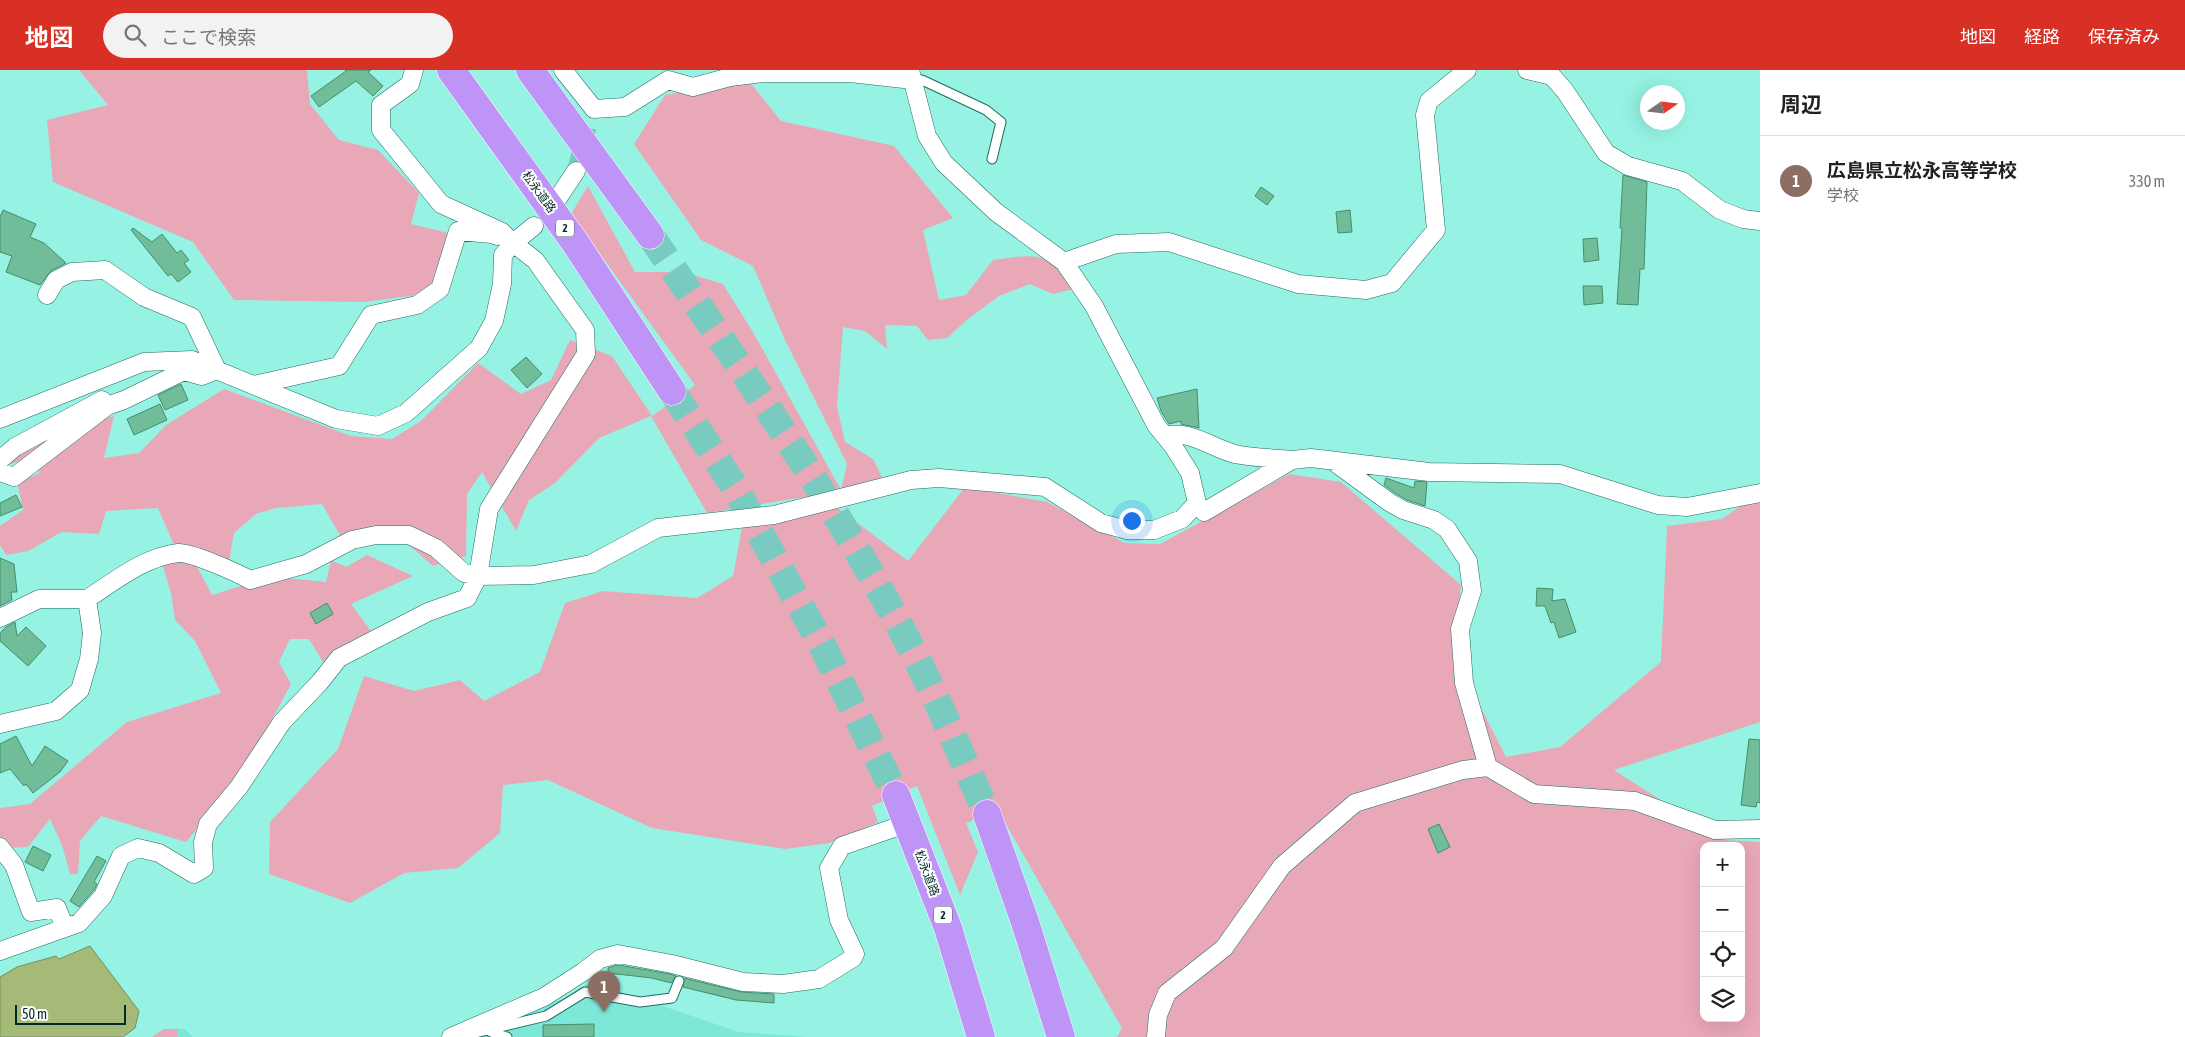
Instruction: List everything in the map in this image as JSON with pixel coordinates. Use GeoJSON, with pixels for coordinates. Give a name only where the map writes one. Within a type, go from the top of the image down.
{"type":"FeatureCollection","features":[{"type":"Feature","properties":{"kind":"highway","name":"松永道路"},"geometry":{"type":"LineString","coordinates":[[451,70],[576,244],[672,391]]}},
{"type":"Feature","properties":{"kind":"highway"},"geometry":{"type":"LineString","coordinates":[[530,70],[650,235]]}},
{"type":"Feature","properties":{"kind":"highway","name":"松永道路"},"geometry":{"type":"LineString","coordinates":[[896,795],[948,928],[981,1037]]}},
{"type":"Feature","properties":{"kind":"highway"},"geometry":{"type":"LineString","coordinates":[[987,814],[1025,922],[1061,1037]]}},
{"type":"Feature","properties":{"kind":"street"},"geometry":{"type":"LineString","coordinates":[[0,951],[79,923],[103,896],[121,856],[138,848],[159,853],[194,874],[204,868],[203,842],[208,824],[239,787],[282,722],[340,658],[428,612],[467,598],[478,576],[489,509],[586,354],[585,330],[535,260],[502,232],[441,204],[381,130],[381,105],[410,84],[414,70]]}},
{"type":"Feature","properties":{"kind":"street"},"geometry":{"type":"LineString","coordinates":[[563,70],[591,117],[625,107],[668,80],[693,87],[730,77],[764,73],[912,75],[927,136],[944,163],[996,212],[1064,262],[1094,306],[1156,425],[1190,473],[1197,503],[1204,512],[1292,460]]}},
{"type":"Feature","properties":{"kind":"street"},"geometry":{"type":"LineString","coordinates":[[1064,262],[1116,244],[1169,242],[1298,284],[1366,290],[1392,283],[1436,230],[1425,115],[1429,101],[1467,70]]}},
{"type":"Feature","properties":{"kind":"street"},"geometry":{"type":"LineString","coordinates":[[1528,70],[1552,76],[1606,153],[1628,166],[1682,181],[1720,210],[1743,219],[1760,221]]}},
{"type":"Feature","properties":{"kind":"street"},"geometry":{"type":"LineString","coordinates":[[556,201],[576,171]]}},
{"type":"Feature","properties":{"kind":"street"},"geometry":{"type":"LineString","coordinates":[[0,419],[144,362],[192,360],[336,419],[378,426],[406,413],[479,348],[494,321],[502,284],[503,255],[513,243],[534,226]]}},
{"type":"Feature","properties":{"kind":"street"},"geometry":{"type":"LineString","coordinates":[[254,385],[339,366],[371,315],[417,305],[440,289],[458,231],[492,234],[513,243]]}},
{"type":"Feature","properties":{"kind":"street"},"geometry":{"type":"LineString","coordinates":[[48,295],[56,280],[72,272],[105,270],[144,297],[192,317],[217,370]]}},
{"type":"Feature","properties":{"kind":"street"},"geometry":{"type":"LineString","coordinates":[[0,460],[15,447],[94,404],[166,370],[165,361]]}},
{"type":"Feature","properties":{"kind":"street"},"geometry":{"type":"LineString","coordinates":[[0,472],[14,478],[107,406],[124,400],[184,371],[202,376],[217,370]]}},
{"type":"Feature","properties":{"kind":"street"},"geometry":{"type":"LineString","coordinates":[[1165,436],[1173,434],[1197,439],[1234,454],[1292,460],[1311,458],[1429,472],[1560,474],[1658,505],[1687,507],[1760,493]]}},
{"type":"Feature","properties":{"kind":"street"},"geometry":{"type":"LineString","coordinates":[[1332,460],[1389,502],[1403,510],[1434,520],[1447,529],[1468,560],[1472,591],[1460,628],[1464,683],[1488,767]]}},
{"type":"Feature","properties":{"kind":"street"},"geometry":{"type":"LineString","coordinates":[[0,618],[40,599],[86,599],[148,561],[180,553],[234,571],[250,580],[306,564],[352,540],[376,535],[408,535],[436,548],[464,573],[478,576],[534,575],[591,564],[658,528],[774,515],[911,480],[939,478],[1045,487],[1100,523],[1127,530],[1154,530],[1182,519],[1197,503]]}},
{"type":"Feature","properties":{"kind":"street"},"geometry":{"type":"LineString","coordinates":[[0,724],[56,711],[80,690],[89,659],[92,634],[86,599]]}},
{"type":"Feature","properties":{"kind":"street"},"geometry":{"type":"LineString","coordinates":[[1156,1037],[1158,1015],[1167,993],[1224,948],[1282,866],[1355,803],[1463,770],[1488,767],[1534,794],[1635,801],[1714,830],[1760,829]]}},
{"type":"Feature","properties":{"kind":"street"},"geometry":{"type":"LineString","coordinates":[[453,1036],[544,997],[600,959],[618,954],[672,964],[743,982],[783,984],[819,978],[853,958],[855,954],[840,920],[829,868],[842,846],[908,823]]}},
{"type":"Feature","properties":{"kind":"street"},"geometry":{"type":"LineString","coordinates":[[0,848],[14,865],[31,912],[57,908],[64,928]]}},
{"type":"Feature","properties":{"kind":"lane"},"geometry":{"type":"LineString","coordinates":[[912,75],[986,110],[1001,122],[992,159]]}},
{"type":"Feature","properties":{"kind":"lane"},"geometry":{"type":"LineString","coordinates":[[453,1036],[487,1031],[546,1016],[585,992],[640,1002],[672,998],[680,982]]}},
{"type":"Feature","properties":{"kind":"lane"},"geometry":{"type":"LineString","coordinates":[[487,1031],[500,1033],[507,1037]]}},
{"type":"Feature","properties":{"kind":"shaded area"},"geometry":{"type":"Polygon","coordinates":[[[79,70],[307,70],[310,104],[339,140],[378,150],[419,193],[411,224],[448,233],[439,278],[425,294],[364,302],[234,300],[193,242],[53,182],[47,120],[108,105],[79,70]]]}},
{"type":"Feature","properties":{"kind":"shaded area"},"geometry":{"type":"Polygon","coordinates":[[[749,81],[781,121],[894,146],[953,218],[923,230],[939,300],[966,295],[993,260],[1029,256],[1046,259],[1054,263],[1063,271],[1073,289],[1053,294],[1030,284],[999,296],[968,319],[947,338],[928,340],[917,326],[885,325],[887,349],[865,331],[843,327],[837,406],[845,442],[873,459],[883,479],[841,491],[707,513],[651,416],[599,438],[555,483],[529,500],[516,531],[482,472],[467,494],[466,556],[433,566],[403,540],[341,537],[322,504],[276,508],[256,514],[234,533],[229,562],[174,545],[158,508],[106,511],[99,534],[62,532],[28,551],[6,555],[0,545],[0,526],[23,510],[17,482],[40,473],[32,456],[11,464],[10,455],[76,424],[114,416],[104,458],[139,453],[166,425],[224,389],[351,436],[392,439],[421,421],[478,363],[521,394],[551,380],[570,340],[612,356],[652,416],[695,385],[571,214],[588,186],[635,272],[684,272],[723,284],[754,334],[841,490],[847,464],[785,340],[753,266],[701,240],[634,144],[665,95],[749,81]]]}},
{"type":"Feature","properties":{"kind":"shaded area"},"geometry":{"type":"Polygon","coordinates":[[[1289,474],[1341,482],[1461,585],[1453,653],[1506,757],[1560,747],[1661,662],[1667,526],[1722,519],[1760,492],[1760,722],[1614,770],[1723,840],[1760,842],[1760,1037],[1117,1037],[1122,1028],[998,810],[966,823],[978,852],[960,895],[917,786],[872,806],[878,822],[830,843],[785,849],[652,828],[548,780],[503,785],[500,833],[458,868],[404,873],[350,903],[269,874],[270,822],[338,749],[364,676],[414,691],[460,680],[484,701],[540,672],[565,603],[603,591],[697,598],[733,576],[742,527],[835,506],[908,561],[965,487],[1047,502],[1125,543],[1160,544],[1289,474]]]}},
{"type":"Feature","properties":{"kind":"shaded area"},"geometry":{"type":"Polygon","coordinates":[[[367,555],[413,576],[351,604],[371,631],[323,662],[309,639],[290,639],[279,662],[291,684],[242,775],[186,842],[101,816],[80,841],[78,874],[70,874],[62,845],[50,819],[28,847],[9,848],[0,836],[0,808],[30,804],[127,722],[221,693],[195,641],[175,620],[171,593],[162,563],[194,561],[212,595],[247,584],[286,578],[326,582],[331,560],[346,567],[367,555]]]}},
{"type":"Feature","properties":{"kind":"shaded area"},"geometry":{"type":"Polygon","coordinates":[[[90,946],[139,1011],[135,1028],[123,1037],[0,1037],[0,977],[17,967],[56,956],[59,959],[90,946]]]}},
{"type":"Feature","properties":{"kind":"shaded area"},"geometry":{"type":"Polygon","coordinates":[[[601,980],[613,989],[739,1032],[808,1037],[476,1037],[553,1001],[563,1000],[581,987],[601,980]]]}},
{"type":"Feature","properties":{"kind":"shaded area"},"geometry":{"type":"Polygon","coordinates":[[[164,1029],[185,1029],[193,1037],[152,1037],[164,1029]]]}},
{"type":"Feature","properties":{"kind":"shaded area"},"geometry":{"type":"Polygon","coordinates":[[[164,1029],[178,1029],[177,1037],[152,1037],[164,1029]]]}},
{"type":"Feature","properties":{"kind":"building"},"geometry":{"type":"Polygon","coordinates":[[[345,70],[371,70],[368,72],[383,86],[373,96],[356,81],[319,107],[311,96],[345,70]]]}},
{"type":"Feature","properties":{"kind":"building"},"geometry":{"type":"Polygon","coordinates":[[[1623,175],[1647,182],[1644,269],[1640,269],[1638,305],[1617,304],[1623,175]]]}},
{"type":"Feature","properties":{"kind":"building"},"geometry":{"type":"Polygon","coordinates":[[[1261,187],[1274,196],[1267,205],[1255,196],[1261,187]]]}},
{"type":"Feature","properties":{"kind":"building"},"geometry":{"type":"Polygon","coordinates":[[[3,210],[36,224],[30,237],[44,243],[66,263],[51,271],[40,285],[6,272],[12,256],[0,252],[0,217],[3,210]]]}},
{"type":"Feature","properties":{"kind":"building"},"geometry":{"type":"Polygon","coordinates":[[[1350,210],[1352,232],[1338,233],[1336,212],[1350,210]]]}},
{"type":"Feature","properties":{"kind":"building"},"geometry":{"type":"Polygon","coordinates":[[[133,228],[152,242],[162,234],[177,253],[181,250],[189,260],[184,263],[191,272],[178,282],[171,274],[168,276],[131,230],[133,228]]]}},
{"type":"Feature","properties":{"kind":"building"},"geometry":{"type":"Polygon","coordinates":[[[1597,238],[1599,260],[1584,262],[1583,239],[1597,238]]]}},
{"type":"Feature","properties":{"kind":"building"},"geometry":{"type":"Polygon","coordinates":[[[1583,286],[1602,286],[1603,303],[1584,305],[1583,286]]]}},
{"type":"Feature","properties":{"kind":"building"},"geometry":{"type":"Polygon","coordinates":[[[526,357],[542,374],[527,388],[511,370],[526,357]]]}},
{"type":"Feature","properties":{"kind":"building"},"geometry":{"type":"Polygon","coordinates":[[[181,384],[188,400],[165,410],[158,395],[181,384]]]}},
{"type":"Feature","properties":{"kind":"building"},"geometry":{"type":"Polygon","coordinates":[[[1197,389],[1199,428],[1181,424],[1181,421],[1169,424],[1161,411],[1157,398],[1197,389]]]}},
{"type":"Feature","properties":{"kind":"building"},"geometry":{"type":"Polygon","coordinates":[[[160,404],[167,420],[134,435],[127,419],[160,404]]]}},
{"type":"Feature","properties":{"kind":"building"},"geometry":{"type":"Polygon","coordinates":[[[1386,478],[1414,488],[1415,481],[1427,482],[1425,506],[1407,500],[1395,493],[1384,485],[1386,478]]]}},
{"type":"Feature","properties":{"kind":"building"},"geometry":{"type":"Polygon","coordinates":[[[16,495],[22,507],[0,516],[0,503],[16,495]]]}},
{"type":"Feature","properties":{"kind":"building"},"geometry":{"type":"Polygon","coordinates":[[[0,558],[14,564],[17,592],[11,592],[12,600],[0,606],[0,558]]]}},
{"type":"Feature","properties":{"kind":"building"},"geometry":{"type":"Polygon","coordinates":[[[1537,588],[1553,589],[1552,601],[1565,599],[1576,632],[1559,638],[1554,622],[1551,623],[1545,606],[1536,606],[1537,588]]]}},
{"type":"Feature","properties":{"kind":"building"},"geometry":{"type":"Polygon","coordinates":[[[327,603],[333,614],[316,624],[310,613],[327,603]]]}},
{"type":"Feature","properties":{"kind":"building"},"geometry":{"type":"Polygon","coordinates":[[[15,622],[17,636],[26,627],[46,646],[28,666],[0,641],[0,633],[15,622]]]}},
{"type":"Feature","properties":{"kind":"building"},"geometry":{"type":"Polygon","coordinates":[[[16,736],[32,766],[45,746],[68,761],[60,772],[33,793],[26,784],[24,786],[10,769],[0,773],[0,744],[16,736]]]}},
{"type":"Feature","properties":{"kind":"building"},"geometry":{"type":"Polygon","coordinates":[[[1749,739],[1760,740],[1760,803],[1757,802],[1756,807],[1741,805],[1749,739]]]}},
{"type":"Feature","properties":{"kind":"building"},"geometry":{"type":"Polygon","coordinates":[[[1439,824],[1450,847],[1438,853],[1428,829],[1439,824]]]}},
{"type":"Feature","properties":{"kind":"building"},"geometry":{"type":"Polygon","coordinates":[[[33,846],[51,855],[43,871],[25,862],[33,846]]]}},
{"type":"Feature","properties":{"kind":"building"},"geometry":{"type":"Polygon","coordinates":[[[97,856],[106,861],[94,882],[97,884],[94,890],[79,907],[70,901],[97,856]]]}},
{"type":"Feature","properties":{"kind":"building"},"geometry":{"type":"Polygon","coordinates":[[[618,965],[676,976],[671,983],[652,978],[608,973],[608,968],[618,965]]]}},
{"type":"Feature","properties":{"kind":"building"},"geometry":{"type":"Polygon","coordinates":[[[684,978],[741,992],[774,994],[774,1003],[736,1000],[683,987],[684,978]]]}},
{"type":"Feature","properties":{"kind":"building"},"geometry":{"type":"Polygon","coordinates":[[[594,1024],[594,1037],[543,1037],[543,1025],[594,1024]]]}},
{"type":"Feature","properties":{"kind":"tunnel"},"geometry":{"type":"LineString","coordinates":[[576,171],[588,125]]}},
{"type":"Feature","properties":{"kind":"tunnel"},"geometry":{"type":"LineString","coordinates":[[650,235],[753,386],[851,540],[921,667],[987,814]]}},
{"type":"Feature","properties":{"kind":"tunnel"},"geometry":{"type":"LineString","coordinates":[[672,391],[734,486],[822,645],[896,795]]}},
{"type":"Feature","properties":{"kind":"place","name":"広島県立松永高等学校"},"geometry":{"type":"Point","coordinates":[604,1012]}}]}
